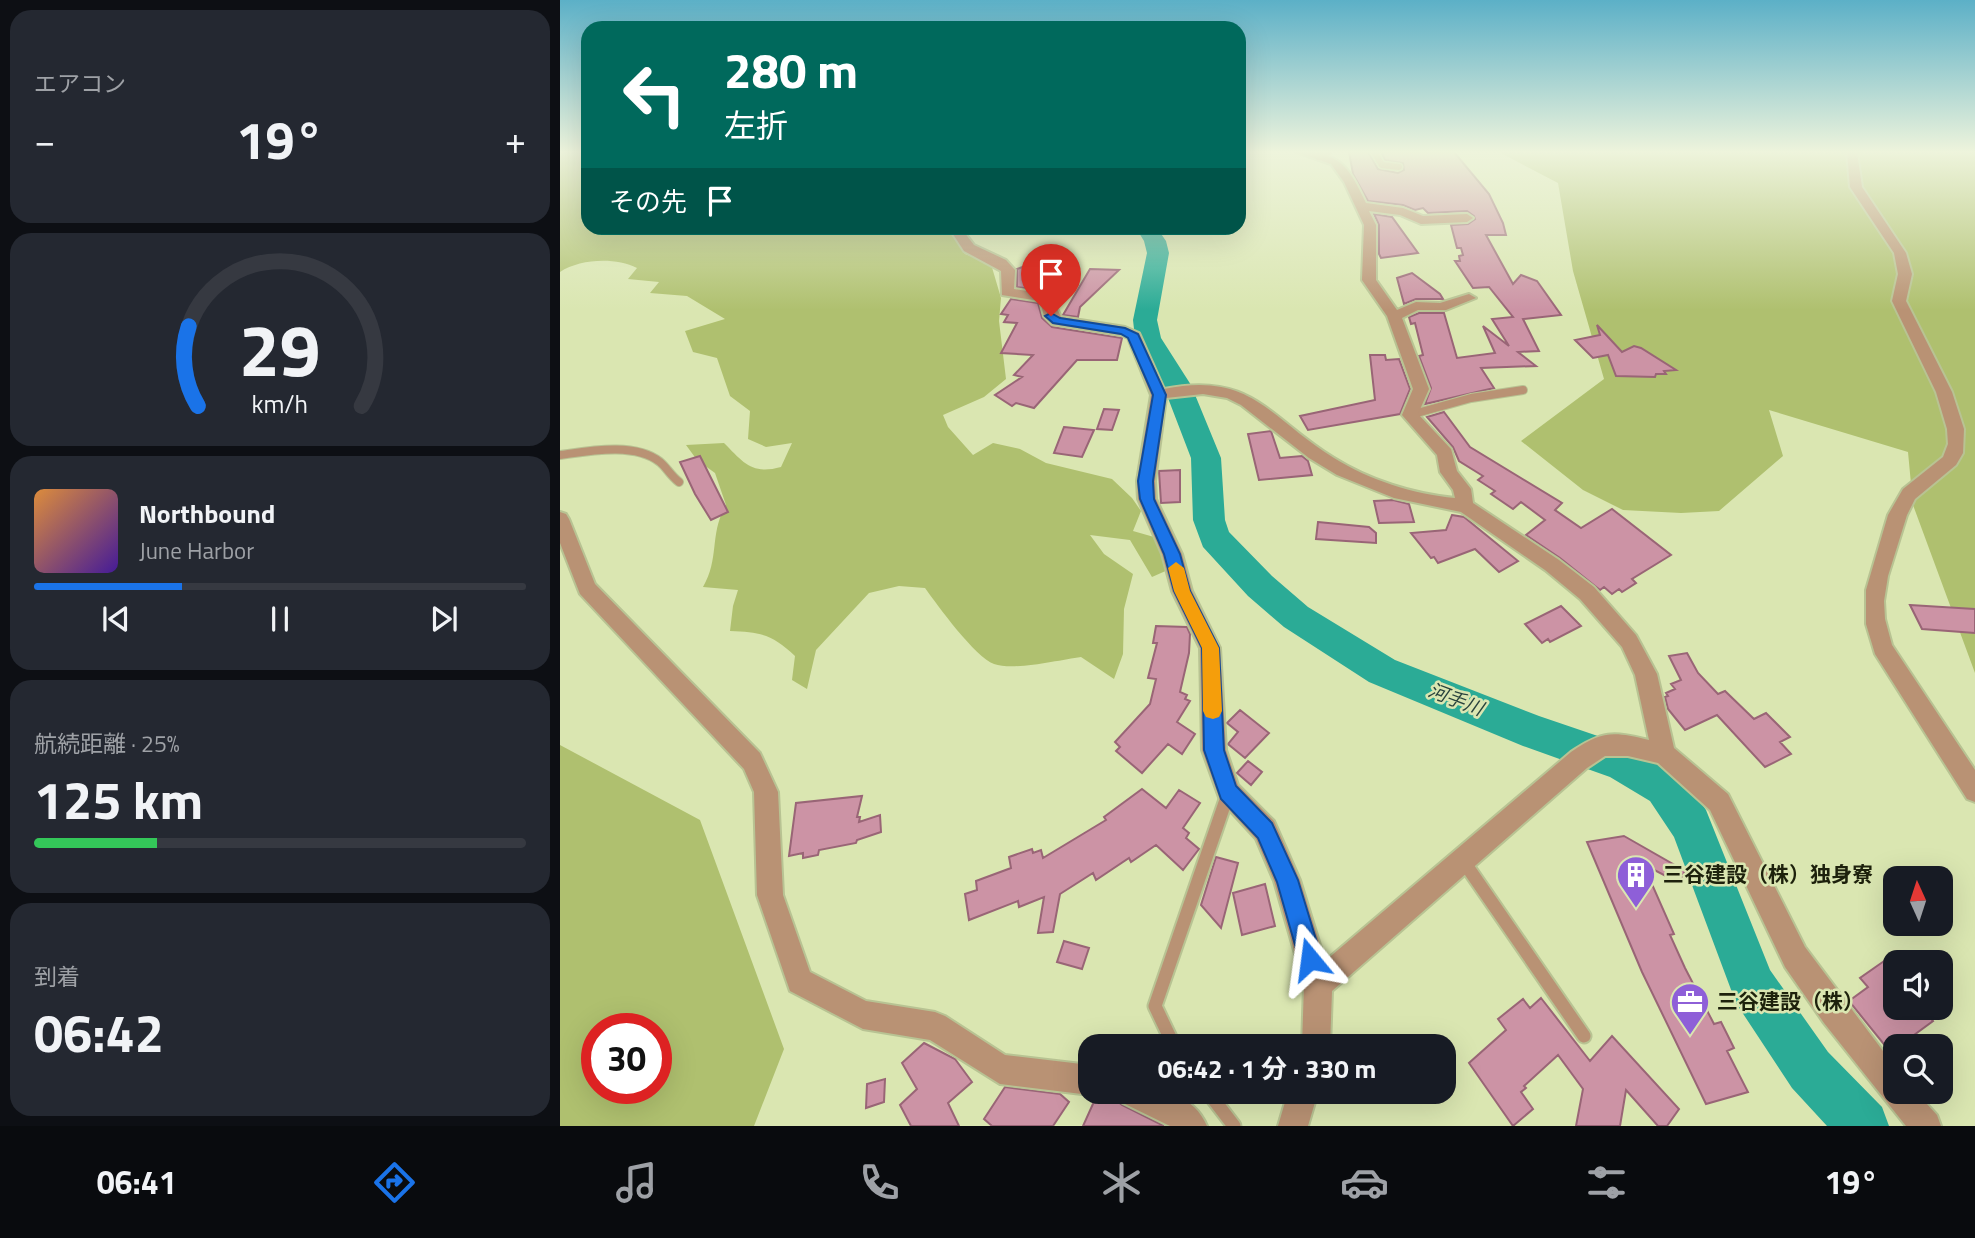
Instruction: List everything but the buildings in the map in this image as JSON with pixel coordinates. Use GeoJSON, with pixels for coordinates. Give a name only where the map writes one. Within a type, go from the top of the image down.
{"type":"FeatureCollection","features":[{"type":"Feature","properties":{"kind":"street"},"geometry":{"type":"LineString","coordinates":[[1868,205],[1900,253],[1905,274],[1899,301],[1926,350],[1948,403],[1957,442],[1955,452],[1942,469],[1909,494],[1889,536],[1874,601],[1877,627],[1881,648],[1975,791]]}},
{"type":"Feature","properties":{"kind":"street"},"geometry":{"type":"LineString","coordinates":[[1361,206],[1403,212],[1421,220],[1467,218]]}},
{"type":"Feature","properties":{"kind":"street"},"geometry":{"type":"LineString","coordinates":[[1361,206],[1370,225],[1369,280],[1394,316],[1421,389],[1410,415],[1445,453],[1449,472],[1462,489],[1465,506]]}},
{"type":"Feature","properties":{"kind":"street"},"geometry":{"type":"LineString","coordinates":[[960,235],[969,248],[1000,262],[1008,270],[1007,292],[1046,298],[1051,316],[1057,321],[1125,331],[1134,336],[1173,392]]}},
{"type":"Feature","properties":{"kind":"street"},"geometry":{"type":"LineString","coordinates":[[1394,316],[1416,306],[1441,307],[1469,299]]}},
{"type":"Feature","properties":{"kind":"street"},"geometry":{"type":"LineString","coordinates":[[1173,392],[1218,390],[1241,398],[1328,463],[1365,482],[1449,505],[1465,506],[1552,565],[1587,593],[1629,641],[1646,674],[1664,754]]}},
{"type":"Feature","properties":{"kind":"street"},"geometry":{"type":"LineString","coordinates":[[1173,392],[1146,481],[1147,499],[1172,554],[1182,591],[1210,648],[1214,750],[1228,792],[1265,830],[1287,880],[1318,985],[1316,1034]]}},
{"type":"Feature","properties":{"kind":"street"},"geometry":{"type":"LineString","coordinates":[[560,519],[587,588],[752,761],[766,792],[770,895],[800,981],[863,1015],[935,1026],[1000,1069],[1078,1079]]}},
{"type":"Feature","properties":{"kind":"street"},"geometry":{"type":"LineString","coordinates":[[1318,985],[1579,760],[1601,745],[1628,745],[1664,754],[1719,802],[1795,957],[1834,1013],[1883,1075]]}},
{"type":"Feature","properties":{"kind":"street"},"geometry":{"type":"LineString","coordinates":[[1161,1104],[1177,1111],[1192,1126]]}},
{"type":"Feature","properties":{"kind":"street"},"geometry":{"type":"LineString","coordinates":[[1293,1126],[1299,1104]]}},
{"type":"Feature","properties":{"kind":"street"},"geometry":{"type":"LineString","coordinates":[[1907,1104],[1926,1126]]}},
{"type":"Feature","properties":{"kind":"lane"},"geometry":{"type":"LineString","coordinates":[[1410,415],[1490,394],[1523,390]]}},
{"type":"Feature","properties":{"kind":"lane"},"geometry":{"type":"LineString","coordinates":[[560,455],[590,451],[647,455],[660,462],[668,475],[679,482]]}},
{"type":"Feature","properties":{"kind":"lane"},"geometry":{"type":"LineString","coordinates":[[1168,1034],[1155,1006],[1228,792]]}},
{"type":"Feature","properties":{"kind":"lane"},"geometry":{"type":"LineString","coordinates":[[1463,861],[1584,1036]]}},
{"type":"Feature","properties":{"kind":"lane"},"geometry":{"type":"LineString","coordinates":[[1217,1104],[1234,1126]]}},
{"type":"Feature","properties":{"kind":"green space"},"geometry":{"type":"Polygon","coordinates":[[[560,205],[581,205],[581,235],[952,235],[965,254],[991,264],[1001,298],[999,321],[1006,379],[984,397],[943,415],[948,427],[973,455],[993,443],[1020,449],[1046,463],[1112,479],[1141,511],[1133,531],[1154,537],[1170,569],[1152,577],[1130,540],[1090,535],[1104,554],[1133,574],[1124,609],[1123,654],[1114,679],[1081,657],[1025,666],[994,664],[967,642],[925,588],[899,586],[869,593],[816,650],[807,689],[792,680],[795,656],[780,643],[750,632],[730,631],[738,590],[703,587],[726,505],[715,473],[697,460],[686,445],[724,443],[749,466],[771,469],[781,467],[792,443],[766,447],[748,439],[750,411],[730,396],[717,358],[693,352],[685,331],[725,319],[687,296],[650,293],[659,282],[628,279],[637,268],[628,264],[587,262],[560,272],[560,205]]]}},
{"type":"Feature","properties":{"kind":"green space"},"geometry":{"type":"Polygon","coordinates":[[[1562,205],[1975,205],[1975,673],[1913,505],[1908,452],[1769,410],[1783,456],[1719,511],[1681,513],[1623,510],[1583,490],[1521,441],[1604,379],[1573,271],[1562,205]]]}},
{"type":"Feature","properties":{"kind":"green space"},"geometry":{"type":"Polygon","coordinates":[[[560,745],[700,820],[784,1049],[754,1126],[560,1126],[560,745]]]}},
{"type":"Feature","properties":{"kind":"waterway","name":"河手川"},"geometry":{"type":"LineString","coordinates":[[1151,235],[1158,253],[1145,320],[1148,338],[1177,385],[1206,458],[1209,520],[1214,538],[1260,586],[1296,617],[1382,671],[1537,733],[1622,762],[1665,787],[1691,825],[1753,986],[1810,1070],[1863,1126]]}},
{"type":"Feature","properties":{"kind":"slow traffic"},"geometry":{"type":"LineString","coordinates":[[1176,568],[1182,591],[1210,648],[1213,711]]}},
{"type":"Feature","properties":{"kind":"place","name":"三谷建設（株）独身寮"},"geometry":{"type":"Point","coordinates":[1636,909]}},
{"type":"Feature","properties":{"kind":"place","name":"三谷建設（株）"},"geometry":{"type":"Point","coordinates":[1690,1036]}},
{"type":"Feature","properties":{"kind":"route"},"geometry":{"type":"LineString","coordinates":[[1051,316],[1057,321],[1125,331],[1134,336],[1159,395],[1146,481],[1147,499],[1172,554],[1182,591],[1210,648],[1214,750],[1228,792],[1265,830],[1287,880],[1310,959]]}}]}
